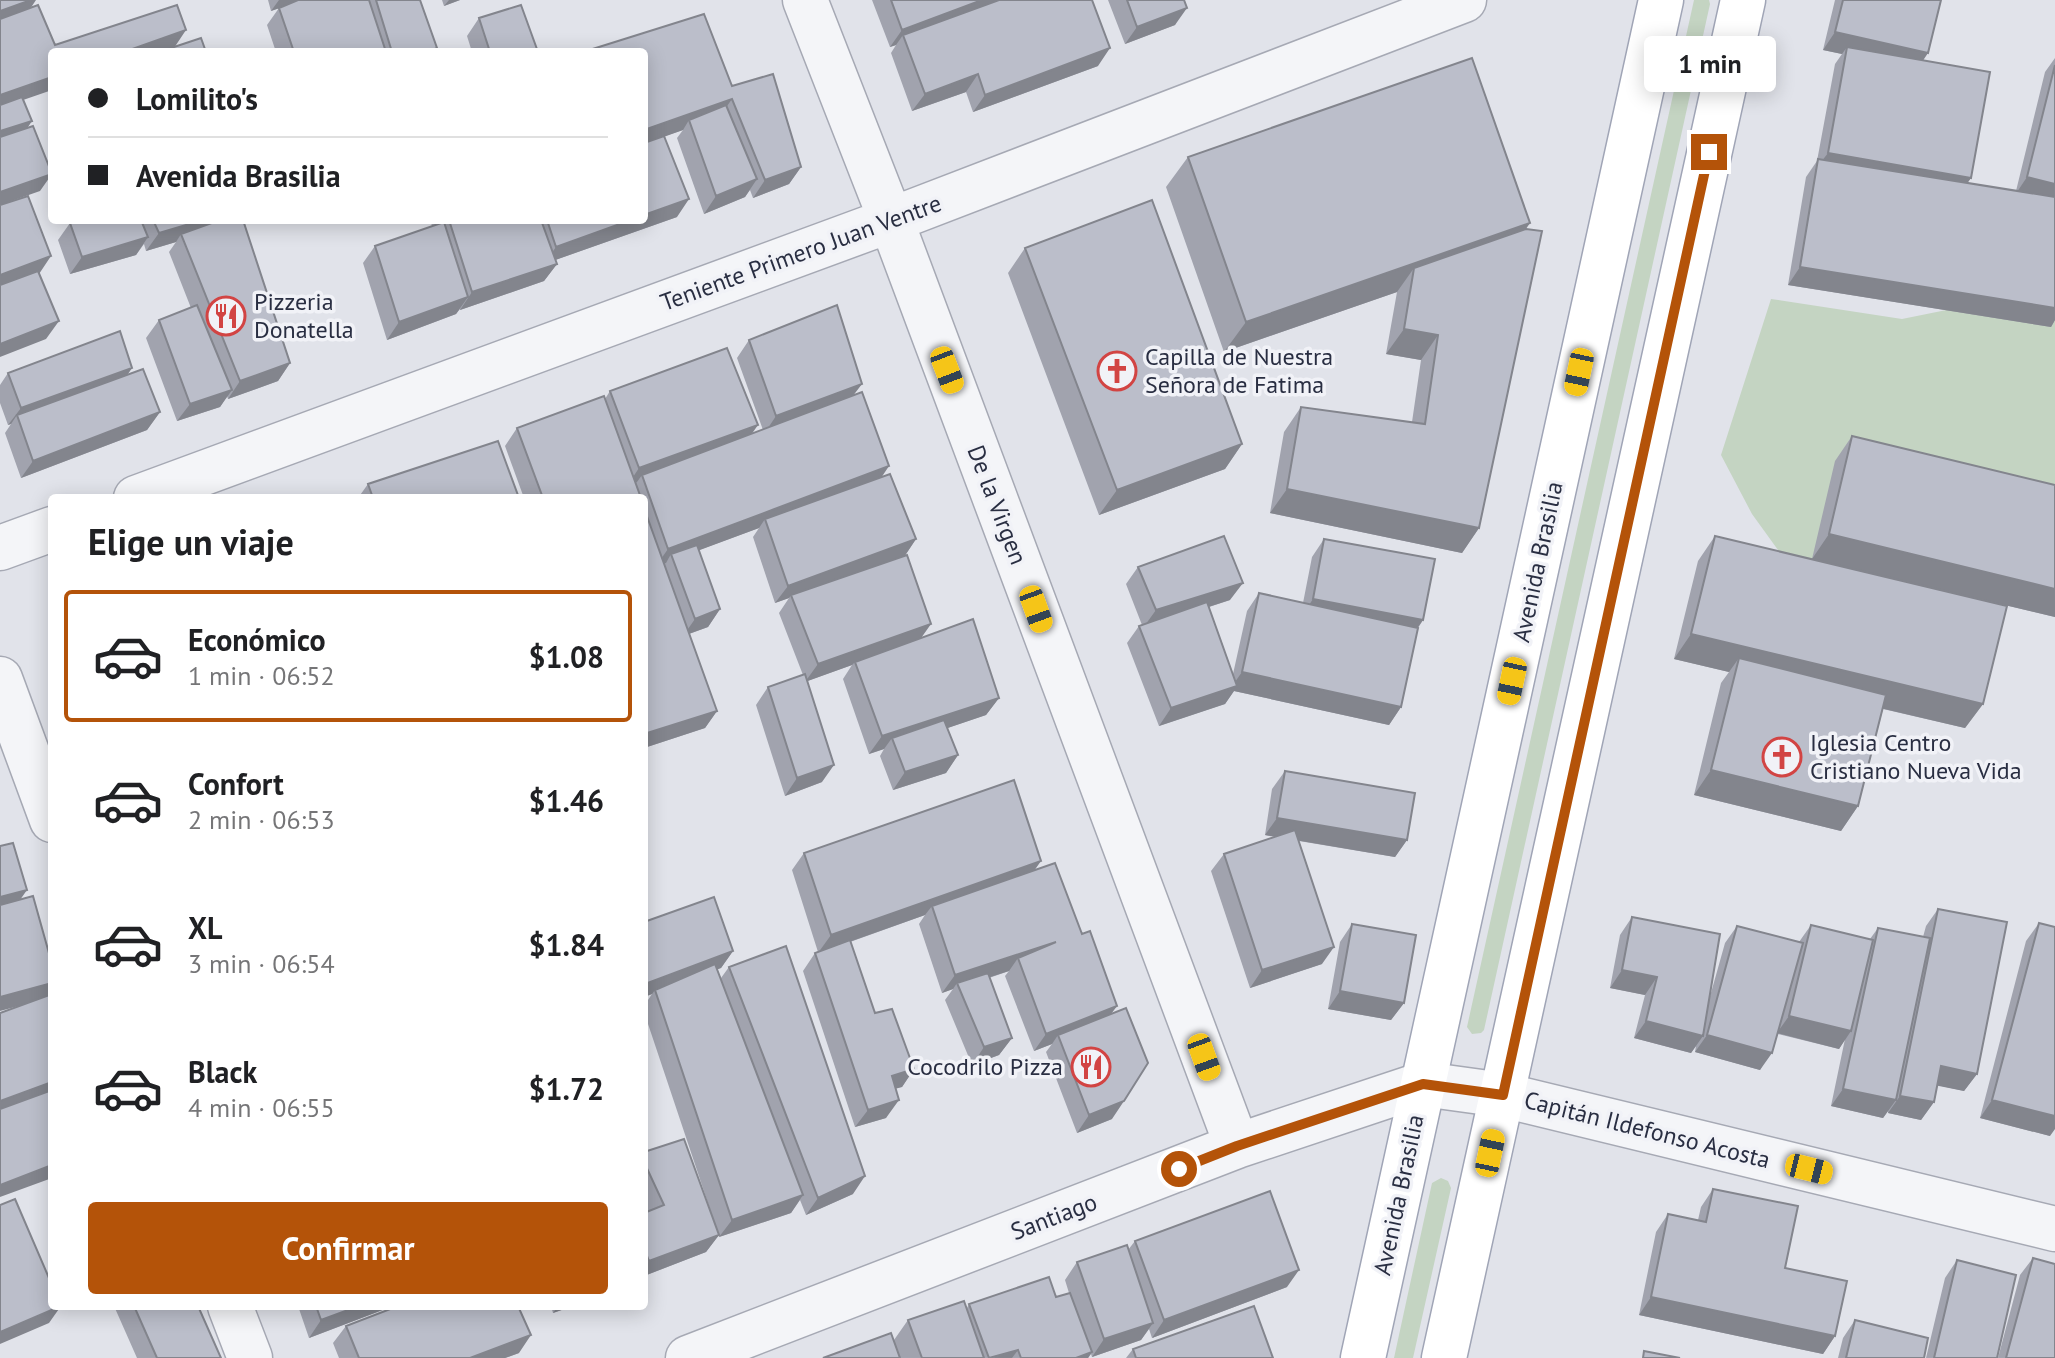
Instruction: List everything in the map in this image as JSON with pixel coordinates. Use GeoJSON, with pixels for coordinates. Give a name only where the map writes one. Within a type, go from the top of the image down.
{"type":"FeatureCollection","features":[{"type":"Feature","properties":{"kind":"main road","name":"Avenida Brasilia"},"geometry":{"type":"LineString","coordinates":[[1363,1358],[1661,0]]}},
{"type":"Feature","properties":{"kind":"main road"},"geometry":{"type":"LineString","coordinates":[[1444,1358],[1743,0]]}},
{"type":"Feature","properties":{"kind":"street","name":"De la Virgen"},"geometry":{"type":"LineString","coordinates":[[805,0],[891,220],[1237,1146]]}},
{"type":"Feature","properties":{"kind":"street","name":"Teniente Primero Juan Ventre"},"geometry":{"type":"LineString","coordinates":[[147,494],[891,220],[1464,0]]}},
{"type":"Feature","properties":{"kind":"street"},"geometry":{"type":"LineString","coordinates":[[0,548],[48,530]]}},
{"type":"Feature","properties":{"kind":"street"},"geometry":{"type":"LineString","coordinates":[[0,679],[48,809]]}},
{"type":"Feature","properties":{"kind":"street","name":"Capitán Ildefonso Acosta"},"geometry":{"type":"LineString","coordinates":[[1423,1084],[1503,1095],[2055,1229]]}},
{"type":"Feature","properties":{"kind":"street","name":"Santiago"},"geometry":{"type":"LineString","coordinates":[[688,1358],[1237,1146],[1423,1084]]}},
{"type":"Feature","properties":{"kind":"street"},"geometry":{"type":"LineString","coordinates":[[232,1310],[250,1358]]}},
{"type":"Feature","properties":{"kind":"green space"},"geometry":{"type":"Polygon","coordinates":[[[1694,0],[1709,0],[1710,4],[1484,1030],[1472,1034],[1467,1027],[1694,0]]]}},
{"type":"Feature","properties":{"kind":"green space"},"geometry":{"type":"Polygon","coordinates":[[[2035,292],[2055,303],[2055,549],[1939,633],[1783,557],[1752,514],[1721,455],[1771,299],[1902,319],[2035,292]]]}},
{"type":"Feature","properties":{"kind":"green space"},"geometry":{"type":"Polygon","coordinates":[[[1441,1178],[1448,1181],[1451,1188],[1413,1358],[1394,1358],[1432,1183],[1441,1178]]]}},
{"type":"Feature","properties":{"kind":"building"},"geometry":{"type":"Polygon","coordinates":[[[0,0],[31,0],[0,11],[0,0]]]}},
{"type":"Feature","properties":{"kind":"building"},"geometry":{"type":"Polygon","coordinates":[[[298,0],[369,0],[385,48],[293,48],[279,8],[298,0]]]}},
{"type":"Feature","properties":{"kind":"building"},"geometry":{"type":"Polygon","coordinates":[[[376,0],[420,0],[437,48],[391,48],[376,0]]]}},
{"type":"Feature","properties":{"kind":"building"},"geometry":{"type":"Polygon","coordinates":[[[891,0],[982,0],[902,30],[891,0]]]}},
{"type":"Feature","properties":{"kind":"building"},"geometry":{"type":"Polygon","coordinates":[[[999,0],[1092,0],[1110,48],[985,95],[978,74],[925,94],[903,35],[999,0]]]}},
{"type":"Feature","properties":{"kind":"building"},"geometry":{"type":"Polygon","coordinates":[[[1127,0],[1184,0],[1187,8],[1137,27],[1127,0]]]}},
{"type":"Feature","properties":{"kind":"building"},"geometry":{"type":"Polygon","coordinates":[[[1843,0],[1941,0],[1928,53],[1835,32],[1843,0]]]}},
{"type":"Feature","properties":{"kind":"building"},"geometry":{"type":"Polygon","coordinates":[[[38,5],[55,45],[177,5],[186,30],[135,48],[48,48],[48,78],[0,95],[0,19],[38,5]]]}},
{"type":"Feature","properties":{"kind":"building"},"geometry":{"type":"Polygon","coordinates":[[[521,5],[537,48],[489,48],[479,18],[521,5]]]}},
{"type":"Feature","properties":{"kind":"building"},"geometry":{"type":"Polygon","coordinates":[[[704,14],[732,86],[773,74],[801,167],[765,180],[732,99],[648,129],[648,48],[596,48],[704,14]]]}},
{"type":"Feature","properties":{"kind":"building"},"geometry":{"type":"Polygon","coordinates":[[[201,38],[205,48],[171,48],[201,38]]]}},
{"type":"Feature","properties":{"kind":"building"},"geometry":{"type":"Polygon","coordinates":[[[1847,47],[1990,72],[1971,178],[1828,153],[1847,47]]]}},
{"type":"Feature","properties":{"kind":"building"},"geometry":{"type":"Polygon","coordinates":[[[1472,58],[1530,223],[1246,322],[1188,157],[1472,58]]]}},
{"type":"Feature","properties":{"kind":"building"},"geometry":{"type":"Polygon","coordinates":[[[2055,65],[2055,184],[2027,177],[2055,65]]]}},
{"type":"Feature","properties":{"kind":"building"},"geometry":{"type":"Polygon","coordinates":[[[22,97],[32,121],[0,131],[0,105],[22,97]]]}},
{"type":"Feature","properties":{"kind":"building"},"geometry":{"type":"Polygon","coordinates":[[[726,105],[757,179],[716,196],[689,120],[726,105]]]}},
{"type":"Feature","properties":{"kind":"building"},"geometry":{"type":"Polygon","coordinates":[[[33,126],[48,164],[48,175],[0,192],[0,137],[33,126]]]}},
{"type":"Feature","properties":{"kind":"building"},"geometry":{"type":"Polygon","coordinates":[[[664,136],[689,199],[648,214],[648,142],[664,136]]]}},
{"type":"Feature","properties":{"kind":"building"},"geometry":{"type":"Polygon","coordinates":[[[1818,159],[2055,197],[2055,308],[1800,267],[1818,159]]]}},
{"type":"Feature","properties":{"kind":"building"},"geometry":{"type":"Polygon","coordinates":[[[28,196],[51,256],[0,275],[0,205],[28,196]]]}},
{"type":"Feature","properties":{"kind":"building","name":"Capilla de Nuestra Señora de Fatima"},"geometry":{"type":"Polygon","coordinates":[[[1152,200],[1242,444],[1117,490],[1025,248],[1152,200]]]}},
{"type":"Feature","properties":{"kind":"building"},"geometry":{"type":"Polygon","coordinates":[[[70,224],[143,224],[148,237],[82,257],[70,224]]]}},
{"type":"Feature","properties":{"kind":"building"},"geometry":{"type":"Polygon","coordinates":[[[155,224],[189,224],[159,233],[155,224]]]}},
{"type":"Feature","properties":{"kind":"building","name":"Pizzeria Donatella"},"geometry":{"type":"Polygon","coordinates":[[[209,224],[244,224],[290,363],[240,381],[181,234],[209,224]]]}},
{"type":"Feature","properties":{"kind":"building"},"geometry":{"type":"Polygon","coordinates":[[[445,224],[468,297],[399,322],[375,246],[445,224]]]}},
{"type":"Feature","properties":{"kind":"building"},"geometry":{"type":"Polygon","coordinates":[[[450,224],[542,224],[557,264],[472,292],[450,224]]]}},
{"type":"Feature","properties":{"kind":"building"},"geometry":{"type":"Polygon","coordinates":[[[548,224],[620,224],[556,247],[548,224]]]}},
{"type":"Feature","properties":{"kind":"building"},"geometry":{"type":"Polygon","coordinates":[[[1526,229],[1542,231],[1479,528],[1287,489],[1301,407],[1425,424],[1438,335],[1404,329],[1414,268],[1526,229]]]}},
{"type":"Feature","properties":{"kind":"building"},"geometry":{"type":"Polygon","coordinates":[[[38,271],[59,321],[0,344],[0,285],[38,271]]]}},
{"type":"Feature","properties":{"kind":"building"},"geometry":{"type":"Polygon","coordinates":[[[197,305],[232,390],[190,404],[159,320],[197,305]]]}},
{"type":"Feature","properties":{"kind":"building"},"geometry":{"type":"Polygon","coordinates":[[[837,305],[862,384],[776,416],[749,340],[837,305]]]}},
{"type":"Feature","properties":{"kind":"building"},"geometry":{"type":"Polygon","coordinates":[[[120,331],[132,368],[21,408],[8,373],[120,331]]]}},
{"type":"Feature","properties":{"kind":"building"},"geometry":{"type":"Polygon","coordinates":[[[727,348],[758,425],[639,468],[610,391],[727,348]]]}},
{"type":"Feature","properties":{"kind":"building"},"geometry":{"type":"Polygon","coordinates":[[[143,369],[160,412],[33,461],[17,415],[143,369]]]}},
{"type":"Feature","properties":{"kind":"building"},"geometry":{"type":"Polygon","coordinates":[[[862,392],[889,466],[668,549],[642,475],[862,392]]]}},
{"type":"Feature","properties":{"kind":"building"},"geometry":{"type":"Polygon","coordinates":[[[604,396],[640,494],[542,494],[517,428],[604,396]]]}},
{"type":"Feature","properties":{"kind":"building"},"geometry":{"type":"Polygon","coordinates":[[[1852,436],[2055,485],[2055,589],[1829,534],[1852,436]]]}},
{"type":"Feature","properties":{"kind":"building"},"geometry":{"type":"Polygon","coordinates":[[[498,441],[518,494],[372,494],[368,484],[498,441]]]}},
{"type":"Feature","properties":{"kind":"building"},"geometry":{"type":"Polygon","coordinates":[[[890,474],[916,539],[788,586],[765,519],[890,474]]]}},
{"type":"Feature","properties":{"kind":"building"},"geometry":{"type":"Polygon","coordinates":[[[648,519],[717,711],[648,733],[648,519]]]}},
{"type":"Feature","properties":{"kind":"building"},"geometry":{"type":"Polygon","coordinates":[[[1224,536],[1243,583],[1156,610],[1138,567],[1224,536]]]}},
{"type":"Feature","properties":{"kind":"building"},"geometry":{"type":"Polygon","coordinates":[[[1715,536],[2007,606],[1983,704],[1691,634],[1715,536]]]}},
{"type":"Feature","properties":{"kind":"building"},"geometry":{"type":"Polygon","coordinates":[[[1324,539],[1435,559],[1423,620],[1313,599],[1324,539]]]}},
{"type":"Feature","properties":{"kind":"building"},"geometry":{"type":"Polygon","coordinates":[[[697,545],[720,609],[695,619],[671,554],[697,545]]]}},
{"type":"Feature","properties":{"kind":"building"},"geometry":{"type":"Polygon","coordinates":[[[907,555],[931,624],[818,664],[791,595],[907,555]]]}},
{"type":"Feature","properties":{"kind":"building"},"geometry":{"type":"Polygon","coordinates":[[[1259,593],[1418,628],[1401,707],[1242,672],[1259,593]]]}},
{"type":"Feature","properties":{"kind":"building"},"geometry":{"type":"Polygon","coordinates":[[[1207,602],[1237,686],[1171,708],[1139,626],[1207,602]]]}},
{"type":"Feature","properties":{"kind":"building"},"geometry":{"type":"Polygon","coordinates":[[[973,619],[999,698],[882,736],[855,662],[973,619]]]}},
{"type":"Feature","properties":{"kind":"building"},"geometry":{"type":"Polygon","coordinates":[[[1739,658],[1886,695],[1858,806],[1711,770],[1739,658]]]}},
{"type":"Feature","properties":{"kind":"building"},"geometry":{"type":"Polygon","coordinates":[[[805,674],[834,765],[797,778],[768,687],[805,674]]]}},
{"type":"Feature","properties":{"kind":"building"},"geometry":{"type":"Polygon","coordinates":[[[944,720],[958,755],[905,772],[892,738],[944,720]]]}},
{"type":"Feature","properties":{"kind":"building"},"geometry":{"type":"Polygon","coordinates":[[[1285,771],[1415,793],[1407,840],[1277,818],[1285,771]]]}},
{"type":"Feature","properties":{"kind":"building"},"geometry":{"type":"Polygon","coordinates":[[[1014,780],[1041,861],[831,935],[804,853],[1014,780]]]}},
{"type":"Feature","properties":{"kind":"building"},"geometry":{"type":"Polygon","coordinates":[[[1295,830],[1334,947],[1262,970],[1224,854],[1295,830]]]}},
{"type":"Feature","properties":{"kind":"building"},"geometry":{"type":"Polygon","coordinates":[[[13,843],[27,890],[0,897],[0,846],[13,843]]]}},
{"type":"Feature","properties":{"kind":"building"},"geometry":{"type":"Polygon","coordinates":[[[1055,863],[1082,934],[1090,931],[1117,1006],[1046,1034],[1018,958],[1056,942],[955,975],[932,906],[1055,863]]]}},
{"type":"Feature","properties":{"kind":"building"},"geometry":{"type":"Polygon","coordinates":[[[33,896],[48,950],[48,984],[0,997],[0,905],[33,896]]]}},
{"type":"Feature","properties":{"kind":"building"},"geometry":{"type":"Polygon","coordinates":[[[714,897],[733,951],[648,983],[648,921],[714,897]]]}},
{"type":"Feature","properties":{"kind":"building"},"geometry":{"type":"Polygon","coordinates":[[[1938,909],[2007,922],[1977,1074],[1941,1066],[1934,1102],[1900,1096],[1938,909]]]}},
{"type":"Feature","properties":{"kind":"building"},"geometry":{"type":"Polygon","coordinates":[[[1632,917],[1720,934],[1703,1036],[1646,1021],[1657,977],[1622,970],[1632,917]]]}},
{"type":"Feature","properties":{"kind":"building"},"geometry":{"type":"Polygon","coordinates":[[[2039,923],[2055,927],[2055,1116],[1992,1100],[2039,923]]]}},
{"type":"Feature","properties":{"kind":"building"},"geometry":{"type":"Polygon","coordinates":[[[1352,924],[1416,935],[1404,1003],[1340,991],[1352,924]]]}},
{"type":"Feature","properties":{"kind":"building"},"geometry":{"type":"Polygon","coordinates":[[[1811,925],[1873,940],[1851,1031],[1789,1016],[1811,925]]]}},
{"type":"Feature","properties":{"kind":"building"},"geometry":{"type":"Polygon","coordinates":[[[1737,926],[1803,943],[1772,1053],[1707,1035],[1737,926]]]}},
{"type":"Feature","properties":{"kind":"building"},"geometry":{"type":"Polygon","coordinates":[[[1878,928],[1930,938],[1896,1100],[1843,1089],[1878,928]]]}},
{"type":"Feature","properties":{"kind":"building"},"geometry":{"type":"Polygon","coordinates":[[[850,940],[875,1013],[892,1009],[914,1069],[892,1076],[899,1100],[868,1110],[815,953],[850,940]]]}},
{"type":"Feature","properties":{"kind":"building"},"geometry":{"type":"Polygon","coordinates":[[[786,946],[865,1176],[818,1198],[729,967],[786,946]]]}},
{"type":"Feature","properties":{"kind":"building"},"geometry":{"type":"Polygon","coordinates":[[[715,964],[803,1195],[732,1220],[655,990],[715,964]]]}},
{"type":"Feature","properties":{"kind":"building"},"geometry":{"type":"Polygon","coordinates":[[[988,973],[1012,1038],[984,1047],[957,983],[988,973]]]}},
{"type":"Feature","properties":{"kind":"building"},"geometry":{"type":"Polygon","coordinates":[[[48,995],[48,1083],[0,1101],[0,1013],[48,995]]]}},
{"type":"Feature","properties":{"kind":"building","name":"Cocodrilo Pizza"},"geometry":{"type":"Polygon","coordinates":[[[1126,1008],[1148,1063],[1124,1101],[1089,1115],[1058,1035],[1126,1008]]]}},
{"type":"Feature","properties":{"kind":"building"},"geometry":{"type":"Polygon","coordinates":[[[48,1091],[48,1167],[0,1185],[0,1109],[48,1091]]]}},
{"type":"Feature","properties":{"kind":"building"},"geometry":{"type":"Polygon","coordinates":[[[684,1139],[719,1235],[649,1261],[648,1211],[664,1205],[648,1171],[648,1151],[684,1139]]]}},
{"type":"Feature","properties":{"kind":"building"},"geometry":{"type":"Polygon","coordinates":[[[1713,1189],[1798,1206],[1785,1268],[1847,1281],[1835,1336],[1651,1297],[1668,1214],[1706,1222],[1713,1189]]]}},
{"type":"Feature","properties":{"kind":"building"},"geometry":{"type":"Polygon","coordinates":[[[1270,1191],[1299,1270],[1164,1320],[1135,1241],[1270,1191]]]}},
{"type":"Feature","properties":{"kind":"building"},"geometry":{"type":"Polygon","coordinates":[[[15,1199],[48,1276],[48,1310],[52,1310],[0,1332],[0,1205],[15,1199]]]}},
{"type":"Feature","properties":{"kind":"building"},"geometry":{"type":"Polygon","coordinates":[[[1127,1245],[1153,1323],[1104,1339],[1077,1262],[1127,1245]]]}},
{"type":"Feature","properties":{"kind":"building"},"geometry":{"type":"Polygon","coordinates":[[[2033,1258],[2055,1264],[2055,1358],[2006,1358],[2033,1258]]]}},
{"type":"Feature","properties":{"kind":"building"},"geometry":{"type":"Polygon","coordinates":[[[1957,1260],[2016,1275],[1997,1358],[1934,1358],[1957,1260]]]}},
{"type":"Feature","properties":{"kind":"building"},"geometry":{"type":"Polygon","coordinates":[[[1049,1277],[1056,1297],[1070,1293],[1092,1352],[1076,1358],[1021,1358],[1018,1350],[989,1358],[969,1304],[1049,1277]]]}},
{"type":"Feature","properties":{"kind":"building"},"geometry":{"type":"Polygon","coordinates":[[[964,1301],[984,1358],[922,1358],[908,1320],[964,1301]]]}},
{"type":"Feature","properties":{"kind":"building"},"geometry":{"type":"Polygon","coordinates":[[[1254,1306],[1273,1358],[1136,1358],[1133,1349],[1254,1306]]]}},
{"type":"Feature","properties":{"kind":"building"},"geometry":{"type":"Polygon","coordinates":[[[136,1310],[200,1310],[221,1358],[157,1358],[136,1310]]]}},
{"type":"Feature","properties":{"kind":"building"},"geometry":{"type":"Polygon","coordinates":[[[317,1310],[348,1310],[321,1320],[317,1310]]]}},
{"type":"Feature","properties":{"kind":"building"},"geometry":{"type":"Polygon","coordinates":[[[388,1310],[520,1310],[531,1335],[470,1358],[359,1358],[346,1326],[388,1310]]]}},
{"type":"Feature","properties":{"kind":"building"},"geometry":{"type":"Polygon","coordinates":[[[1855,1320],[1928,1338],[1924,1358],[1846,1358],[1855,1320]]]}},
{"type":"Feature","properties":{"kind":"building"},"geometry":{"type":"Polygon","coordinates":[[[891,1333],[900,1358],[823,1358],[891,1333]]]}},
{"type":"Feature","properties":{"kind":"building"},"geometry":{"type":"Polygon","coordinates":[[[1644,1351],[1680,1358],[1643,1358],[1644,1351]]]}},
{"type":"Feature","properties":{"kind":"place","name":"Pizzeria Donatella"},"geometry":{"type":"Point","coordinates":[226,316]}},
{"type":"Feature","properties":{"kind":"place","name":"Capilla de Nuestra Señora de Fatima"},"geometry":{"type":"Point","coordinates":[1117,371]}},
{"type":"Feature","properties":{"kind":"place","name":"Iglesia Centro Cristiano Nueva Vida"},"geometry":{"type":"Point","coordinates":[1782,757]}},
{"type":"Feature","properties":{"kind":"place","name":"Cocodrilo Pizza"},"geometry":{"type":"Point","coordinates":[1091,1067]}},
{"type":"Feature","properties":{"kind":"route"},"geometry":{"type":"LineString","coordinates":[[1179,1169],[1237,1146],[1423,1084],[1503,1095],[1709,152]]}}]}
